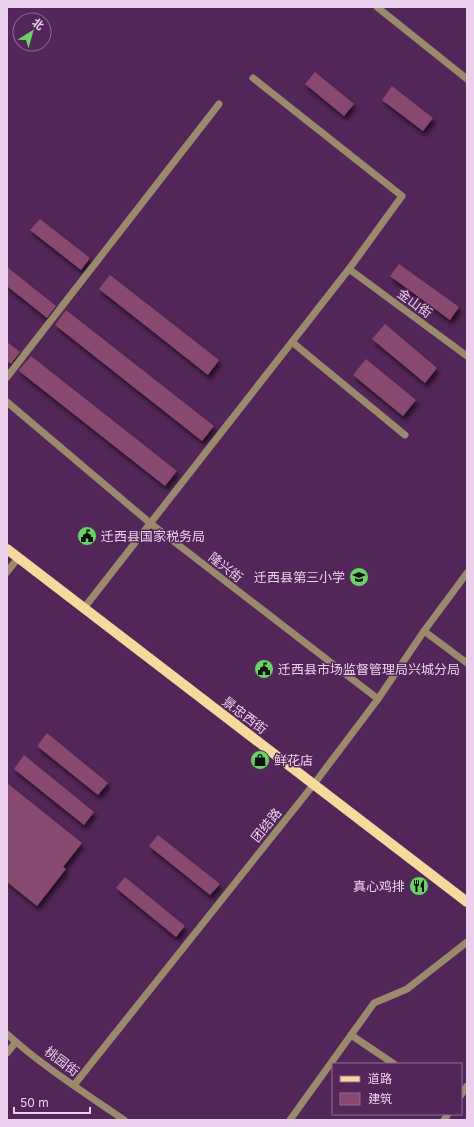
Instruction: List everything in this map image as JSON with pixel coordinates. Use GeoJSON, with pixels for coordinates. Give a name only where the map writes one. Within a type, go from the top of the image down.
{"type":"FeatureCollection","features":[{"type":"Feature","properties":{"kind":"main road","name":"景忠西街"},"geometry":{"type":"LineString","coordinates":[[7,549],[467,902]]}},
{"type":"Feature","properties":{"kind":"street"},"geometry":{"type":"LineString","coordinates":[[377,7],[467,79]]}},
{"type":"Feature","properties":{"kind":"street"},"geometry":{"type":"LineString","coordinates":[[84,608],[349,269],[402,196],[253,78]]}},
{"type":"Feature","properties":{"kind":"street"},"geometry":{"type":"LineString","coordinates":[[7,377],[219,104]]}},
{"type":"Feature","properties":{"kind":"street","name":"金山街"},"geometry":{"type":"LineString","coordinates":[[349,269],[467,356]]}},
{"type":"Feature","properties":{"kind":"street"},"geometry":{"type":"LineString","coordinates":[[292,342],[406,435]]}},
{"type":"Feature","properties":{"kind":"street","name":"隆兴街"},"geometry":{"type":"LineString","coordinates":[[7,402],[150,523],[378,699]]}},
{"type":"Feature","properties":{"kind":"street"},"geometry":{"type":"LineString","coordinates":[[7,572],[18,558]]}},
{"type":"Feature","properties":{"kind":"street","name":"团结路"},"geometry":{"type":"LineString","coordinates":[[74,1085],[314,784],[378,699],[424,631],[467,573]]}},
{"type":"Feature","properties":{"kind":"street"},"geometry":{"type":"LineString","coordinates":[[424,631],[467,663]]}},
{"type":"Feature","properties":{"kind":"street"},"geometry":{"type":"LineString","coordinates":[[290,1120],[374,1003],[407,989],[467,942]]}},
{"type":"Feature","properties":{"kind":"street","name":"桃园街"},"geometry":{"type":"LineString","coordinates":[[7,1034],[74,1085],[124,1120]]}},
{"type":"Feature","properties":{"kind":"street"},"geometry":{"type":"LineString","coordinates":[[351,1035],[393,1063]]}},
{"type":"Feature","properties":{"kind":"street"},"geometry":{"type":"LineString","coordinates":[[7,1053],[16,1042]]}},
{"type":"Feature","properties":{"kind":"building"},"geometry":{"type":"Polygon","coordinates":[[[315,72],[354,104],[344,116],[305,84],[315,72]]]}},
{"type":"Feature","properties":{"kind":"building"},"geometry":{"type":"Polygon","coordinates":[[[392,86],[433,118],[423,131],[382,100],[392,86]]]}},
{"type":"Feature","properties":{"kind":"building"},"geometry":{"type":"Polygon","coordinates":[[[40,219],[90,258],[81,270],[30,230],[40,219]]]}},
{"type":"Feature","properties":{"kind":"building"},"geometry":{"type":"Polygon","coordinates":[[[399,264],[459,307],[450,320],[390,276],[399,264]]]}},
{"type":"Feature","properties":{"kind":"building"},"geometry":{"type":"Polygon","coordinates":[[[7,267],[56,306],[47,318],[7,286],[7,267]]]}},
{"type":"Feature","properties":{"kind":"building"},"geometry":{"type":"Polygon","coordinates":[[[110,275],[219,360],[208,375],[99,289],[110,275]]]}},
{"type":"Feature","properties":{"kind":"building"},"geometry":{"type":"Polygon","coordinates":[[[66,310],[214,426],[202,441],[55,325],[66,310]]]}},
{"type":"Feature","properties":{"kind":"building"},"geometry":{"type":"Polygon","coordinates":[[[385,324],[437,368],[425,383],[372,339],[385,324]]]}},
{"type":"Feature","properties":{"kind":"building"},"geometry":{"type":"Polygon","coordinates":[[[7,342],[20,352],[11,364],[7,361],[7,342]]]}},
{"type":"Feature","properties":{"kind":"building"},"geometry":{"type":"Polygon","coordinates":[[[31,356],[177,471],[165,486],[19,371],[31,356]]]}},
{"type":"Feature","properties":{"kind":"building"},"geometry":{"type":"Polygon","coordinates":[[[366,359],[416,400],[403,416],[353,375],[366,359]]]}},
{"type":"Feature","properties":{"kind":"building"},"geometry":{"type":"Polygon","coordinates":[[[47,733],[108,783],[98,795],[37,746],[47,733]]]}},
{"type":"Feature","properties":{"kind":"building"},"geometry":{"type":"Polygon","coordinates":[[[24,755],[94,812],[84,825],[14,769],[24,755]]]}},
{"type":"Feature","properties":{"kind":"building"},"geometry":{"type":"Polygon","coordinates":[[[7,783],[82,843],[63,867],[66,869],[37,906],[7,882],[7,783]]]}},
{"type":"Feature","properties":{"kind":"building"},"geometry":{"type":"Polygon","coordinates":[[[158,835],[220,884],[210,895],[149,846],[158,835]]]}},
{"type":"Feature","properties":{"kind":"building"},"geometry":{"type":"Polygon","coordinates":[[[125,877],[185,926],[176,937],[116,888],[125,877]]]}},
{"type":"Feature","properties":{"kind":"place","name":"迁西县国家税务局"},"geometry":{"type":"Point","coordinates":[87,536]}},
{"type":"Feature","properties":{"kind":"place","name":"迁西县第三小学"},"geometry":{"type":"Point","coordinates":[359,577]}},
{"type":"Feature","properties":{"kind":"place","name":"迁西县市场监督管理局兴城分局"},"geometry":{"type":"Point","coordinates":[264,669]}},
{"type":"Feature","properties":{"kind":"place","name":"鲜花店"},"geometry":{"type":"Point","coordinates":[260,760]}},
{"type":"Feature","properties":{"kind":"place","name":"真心鸡排"},"geometry":{"type":"Point","coordinates":[419,886]}}]}
